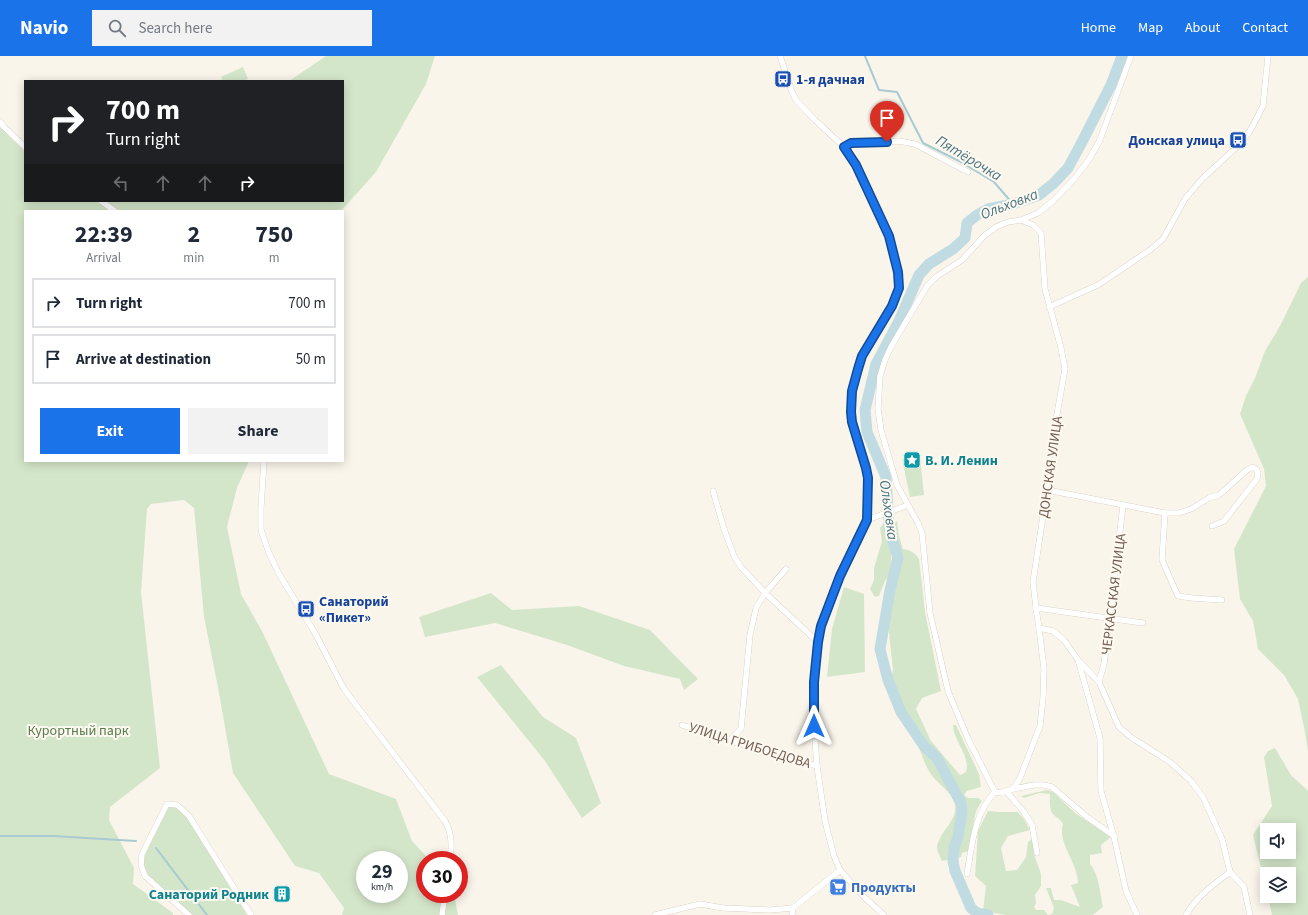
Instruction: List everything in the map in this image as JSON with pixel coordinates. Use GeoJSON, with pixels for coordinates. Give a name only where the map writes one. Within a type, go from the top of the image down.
{"type":"FeatureCollection","features":[{"type":"Feature","properties":{"kind":"street"},"geometry":{"type":"LineString","coordinates":[[780,56],[796,100],[844,147],[856,165],[889,236],[895,256],[899,280],[899,288],[892,306],[862,356],[852,391],[852,422],[868,478],[867,520],[833,593],[821,626],[814,682],[817,766],[825,821],[834,856],[840,870],[864,897],[884,915]]}},
{"type":"Feature","properties":{"kind":"street"},"geometry":{"type":"LineString","coordinates":[[995,792],[968,739],[948,691],[930,613],[922,533],[897,485],[881,430],[878,409],[880,376],[894,340],[927,286],[962,260],[984,236],[996,227],[1038,213],[1054,200],[1074,179],[1088,161],[1099,142],[1131,56]]}},
{"type":"Feature","properties":{"kind":"street"},"geometry":{"type":"LineString","coordinates":[[1049,307],[1098,286],[1150,250],[1163,239],[1189,194],[1202,179],[1240,144],[1250,131],[1263,106],[1268,56]]}},
{"type":"Feature","properties":{"kind":"street"},"geometry":{"type":"LineString","coordinates":[[0,122],[24,146]]}},
{"type":"Feature","properties":{"kind":"street"},"geometry":{"type":"LineString","coordinates":[[844,147],[851,143],[899,141],[914,144],[968,172]]}},
{"type":"Feature","properties":{"kind":"street"},"geometry":{"type":"LineString","coordinates":[[102,202],[114,210]]}},
{"type":"Feature","properties":{"kind":"street","name":"ДОНСКАЯ УЛИЦА"},"geometry":{"type":"LineString","coordinates":[[1013,789],[1020,778],[1040,726],[1044,669],[1033,582],[1047,490],[1049,459],[1065,369],[1061,348],[1045,290],[1041,234],[1033,225],[1020,220]]}},
{"type":"Feature","properties":{"kind":"street"},"geometry":{"type":"LineString","coordinates":[[264,462],[260,507],[261,530],[269,553],[279,574],[315,633],[344,689],[445,821],[451,838],[450,851]]}},
{"type":"Feature","properties":{"kind":"street"},"geometry":{"type":"LineString","coordinates":[[1047,490],[1123,506],[1165,513],[1179,513],[1191,509],[1209,498],[1218,495],[1252,467],[1257,470],[1257,479],[1224,521],[1212,526]]}},
{"type":"Feature","properties":{"kind":"street"},"geometry":{"type":"LineString","coordinates":[[713,491],[724,529],[734,556],[745,571],[765,593],[818,642]]}},
{"type":"Feature","properties":{"kind":"street"},"geometry":{"type":"LineString","coordinates":[[867,520],[908,505]]}},
{"type":"Feature","properties":{"kind":"street","name":"ЧЕРКАССКАЯ УЛИЦА"},"geometry":{"type":"LineString","coordinates":[[1099,682],[1104,664],[1123,506]]}},
{"type":"Feature","properties":{"kind":"street"},"geometry":{"type":"LineString","coordinates":[[1165,513],[1162,560],[1178,596],[1222,600]]}},
{"type":"Feature","properties":{"kind":"street"},"geometry":{"type":"LineString","coordinates":[[730,740],[741,729],[750,635],[756,608],[765,593],[786,569]]}},
{"type":"Feature","properties":{"kind":"street"},"geometry":{"type":"LineString","coordinates":[[1036,608],[1143,623]]}},
{"type":"Feature","properties":{"kind":"street"},"geometry":{"type":"LineString","coordinates":[[1039,628],[1053,631],[1064,640],[1078,660],[1100,738],[1101,791],[1114,837],[1126,891],[1137,915]]}},
{"type":"Feature","properties":{"kind":"street","name":"ЧЕРКАССКАЯ УЛИЦА"},"geometry":{"type":"LineString","coordinates":[[1078,660],[1099,682],[1119,727],[1132,738],[1170,762],[1191,781],[1203,798],[1222,839],[1230,872],[1244,887],[1250,915]]}},
{"type":"Feature","properties":{"kind":"street","name":"УЛИЦА ГРИБОЕДОВА"},"geometry":{"type":"LineString","coordinates":[[682,724],[711,735],[817,766]]}},
{"type":"Feature","properties":{"kind":"street"},"geometry":{"type":"LineString","coordinates":[[995,792],[1000,793],[1013,789],[1044,785],[1052,787],[1087,817],[1114,837]]}},
{"type":"Feature","properties":{"kind":"street"},"geometry":{"type":"LineString","coordinates":[[1006,791],[1024,812],[1032,825],[1037,853]]}},
{"type":"Feature","properties":{"kind":"street"},"geometry":{"type":"LineString","coordinates":[[967,874],[977,823],[988,800],[995,792]]}},
{"type":"Feature","properties":{"kind":"street"},"geometry":{"type":"LineString","coordinates":[[189,915],[145,876],[141,865],[142,854],[168,804],[177,805],[189,816],[251,915]]}},
{"type":"Feature","properties":{"kind":"street"},"geometry":{"type":"LineString","coordinates":[[655,915],[700,904],[723,908],[770,910],[793,908],[840,870]]}},
{"type":"Feature","properties":{"kind":"street"},"geometry":{"type":"LineString","coordinates":[[1186,915],[1192,905],[1206,890],[1230,872]]}},
{"type":"Feature","properties":{"kind":"street"},"geometry":{"type":"LineString","coordinates":[[442,915],[444,903]]}},
{"type":"Feature","properties":{"kind":"street"},"geometry":{"type":"LineString","coordinates":[[792,915],[793,908]]}},
{"type":"Feature","properties":{"kind":"green space","name":"Курортный парк"},"geometry":{"type":"Polygon","coordinates":[[[326,56],[435,56],[426,84],[376,172],[342,210],[24,210],[24,462],[249,462],[237,488],[227,527],[241,594],[263,633],[329,774],[396,799],[412,841],[421,851],[416,851],[416,903],[456,903],[458,915],[342,915],[344,908],[319,873],[295,866],[233,773],[204,617],[194,508],[184,500],[151,504],[147,509],[141,592],[160,768],[110,807],[109,820],[134,868],[133,884],[173,913],[173,915],[0,915],[0,127],[24,151],[24,202],[344,202],[344,80],[290,80],[326,56]]]}},
{"type":"Feature","properties":{"kind":"green space"},"geometry":{"type":"Polygon","coordinates":[[[243,67],[248,79],[222,80],[221,77],[243,67]]]}},
{"type":"Feature","properties":{"kind":"green space"},"geometry":{"type":"Polygon","coordinates":[[[1308,277],[1308,752],[1298,699],[1284,675],[1258,649],[1253,621],[1240,599],[1234,549],[1266,486],[1264,469],[1240,414],[1265,351],[1280,326],[1301,283],[1308,277]]]}},
{"type":"Feature","properties":{"kind":"green space"},"geometry":{"type":"Polygon","coordinates":[[[920,457],[924,495],[910,497],[902,459],[920,457]]]}},
{"type":"Feature","properties":{"kind":"green space"},"geometry":{"type":"Polygon","coordinates":[[[897,521],[903,549],[912,552],[919,559],[925,612],[941,691],[922,698],[916,709],[931,741],[960,775],[966,772],[967,766],[964,754],[954,731],[953,725],[956,725],[979,774],[981,787],[967,791],[964,795],[968,798],[978,798],[982,801],[976,811],[968,851],[962,853],[961,857],[942,861],[938,852],[938,842],[954,816],[955,805],[948,792],[928,770],[914,737],[916,728],[903,710],[891,678],[893,670],[888,624],[901,562],[891,522],[897,521]]]}},
{"type":"Feature","properties":{"kind":"green space"},"geometry":{"type":"Polygon","coordinates":[[[883,524],[888,534],[892,561],[890,574],[885,581],[879,596],[875,597],[870,589],[874,580],[874,568],[882,541],[880,528],[883,524]]]}},
{"type":"Feature","properties":{"kind":"green space"},"geometry":{"type":"Polygon","coordinates":[[[844,587],[864,594],[865,672],[827,677],[832,629],[844,587]]]}},
{"type":"Feature","properties":{"kind":"green space"},"geometry":{"type":"Polygon","coordinates":[[[491,593],[512,610],[579,606],[650,630],[698,679],[684,690],[680,679],[624,666],[567,645],[495,623],[425,637],[419,617],[491,593]]]}},
{"type":"Feature","properties":{"kind":"green space"},"geometry":{"type":"Polygon","coordinates":[[[501,665],[543,717],[576,738],[601,803],[582,818],[545,761],[477,677],[501,665]]]}},
{"type":"Feature","properties":{"kind":"green space"},"geometry":{"type":"Polygon","coordinates":[[[1275,748],[1291,775],[1308,791],[1308,915],[1272,915],[1269,903],[1296,903],[1296,867],[1261,867],[1253,835],[1260,824],[1260,859],[1296,859],[1296,823],[1261,823],[1272,806],[1264,757],[1268,751],[1275,748]]]}},
{"type":"Feature","properties":{"kind":"green space"},"geometry":{"type":"Polygon","coordinates":[[[1047,790],[1053,792],[1075,813],[1111,837],[1101,845],[1102,853],[1090,855],[1090,864],[1097,878],[1103,907],[1093,915],[1048,915],[1052,914],[1054,908],[1046,888],[1051,888],[1054,900],[1061,900],[1080,907],[1071,885],[1078,883],[1077,875],[1063,838],[1063,824],[1051,810],[1050,794],[1039,793],[1024,798],[1021,796],[1047,790]]]}},
{"type":"Feature","properties":{"kind":"green space"},"geometry":{"type":"Polygon","coordinates":[[[168,806],[175,807],[187,817],[247,915],[192,915],[164,892],[145,871],[143,865],[146,852],[168,806]]]}},
{"type":"Feature","properties":{"kind":"green space"},"geometry":{"type":"Polygon","coordinates":[[[988,811],[1018,812],[1024,819],[1030,830],[1008,836],[1001,848],[1006,871],[1017,870],[1026,857],[1028,842],[1032,839],[1035,857],[1041,874],[1041,886],[1035,895],[1036,903],[1034,907],[1036,910],[1044,910],[1048,915],[1006,915],[983,911],[986,886],[975,876],[978,831],[988,811]]]}},
{"type":"Feature","properties":{"kind":"waterway","name":"Пятёрочка"},"geometry":{"type":"LineString","coordinates":[[865,56],[879,90],[897,92],[923,143],[959,161],[994,182],[1013,204]]}},
{"type":"Feature","properties":{"kind":"waterway","name":"Ольховка"},"geometry":{"type":"LineString","coordinates":[[988,915],[977,913],[971,908],[955,871],[953,861],[954,848],[958,837],[962,812],[961,803],[937,758],[924,746],[901,712],[888,680],[880,649],[890,590],[898,558],[889,528],[886,477],[867,432],[865,410],[876,364],[899,321],[919,275],[929,264],[953,249],[965,238],[967,223],[977,215],[988,209],[1013,204],[1039,195],[1054,183],[1068,168],[1111,85],[1122,56]]}},
{"type":"Feature","properties":{"kind":"waterway"},"geometry":{"type":"LineString","coordinates":[[0,836],[53,836],[136,841]]}},
{"type":"Feature","properties":{"kind":"waterway"},"geometry":{"type":"LineString","coordinates":[[156,848],[207,915]]}},
{"type":"Feature","properties":{"kind":"place","name":"1-я дачная"},"geometry":{"type":"Point","coordinates":[783,79]}},
{"type":"Feature","properties":{"kind":"place","name":"Донская улица"},"geometry":{"type":"Point","coordinates":[1238,140]}},
{"type":"Feature","properties":{"kind":"place","name":"В. И. Ленин"},"geometry":{"type":"Point","coordinates":[912,460]}},
{"type":"Feature","properties":{"kind":"place","name":"Санаторий «Пикет»"},"geometry":{"type":"Point","coordinates":[306,609]}},
{"type":"Feature","properties":{"kind":"place","name":"Продукты"},"geometry":{"type":"Point","coordinates":[838,887]}},
{"type":"Feature","properties":{"kind":"place","name":"Санаторий Родник"},"geometry":{"type":"Point","coordinates":[282,894]}},
{"type":"Feature","properties":{"kind":"route"},"geometry":{"type":"LineString","coordinates":[[814,726],[814,682],[821,626],[840,576],[867,520],[868,478],[863,456],[854,432],[851,412],[854,380],[862,356],[892,306],[899,288],[898,272],[889,236],[856,165],[844,147],[846,144],[851,143],[887,142]]}}]}
